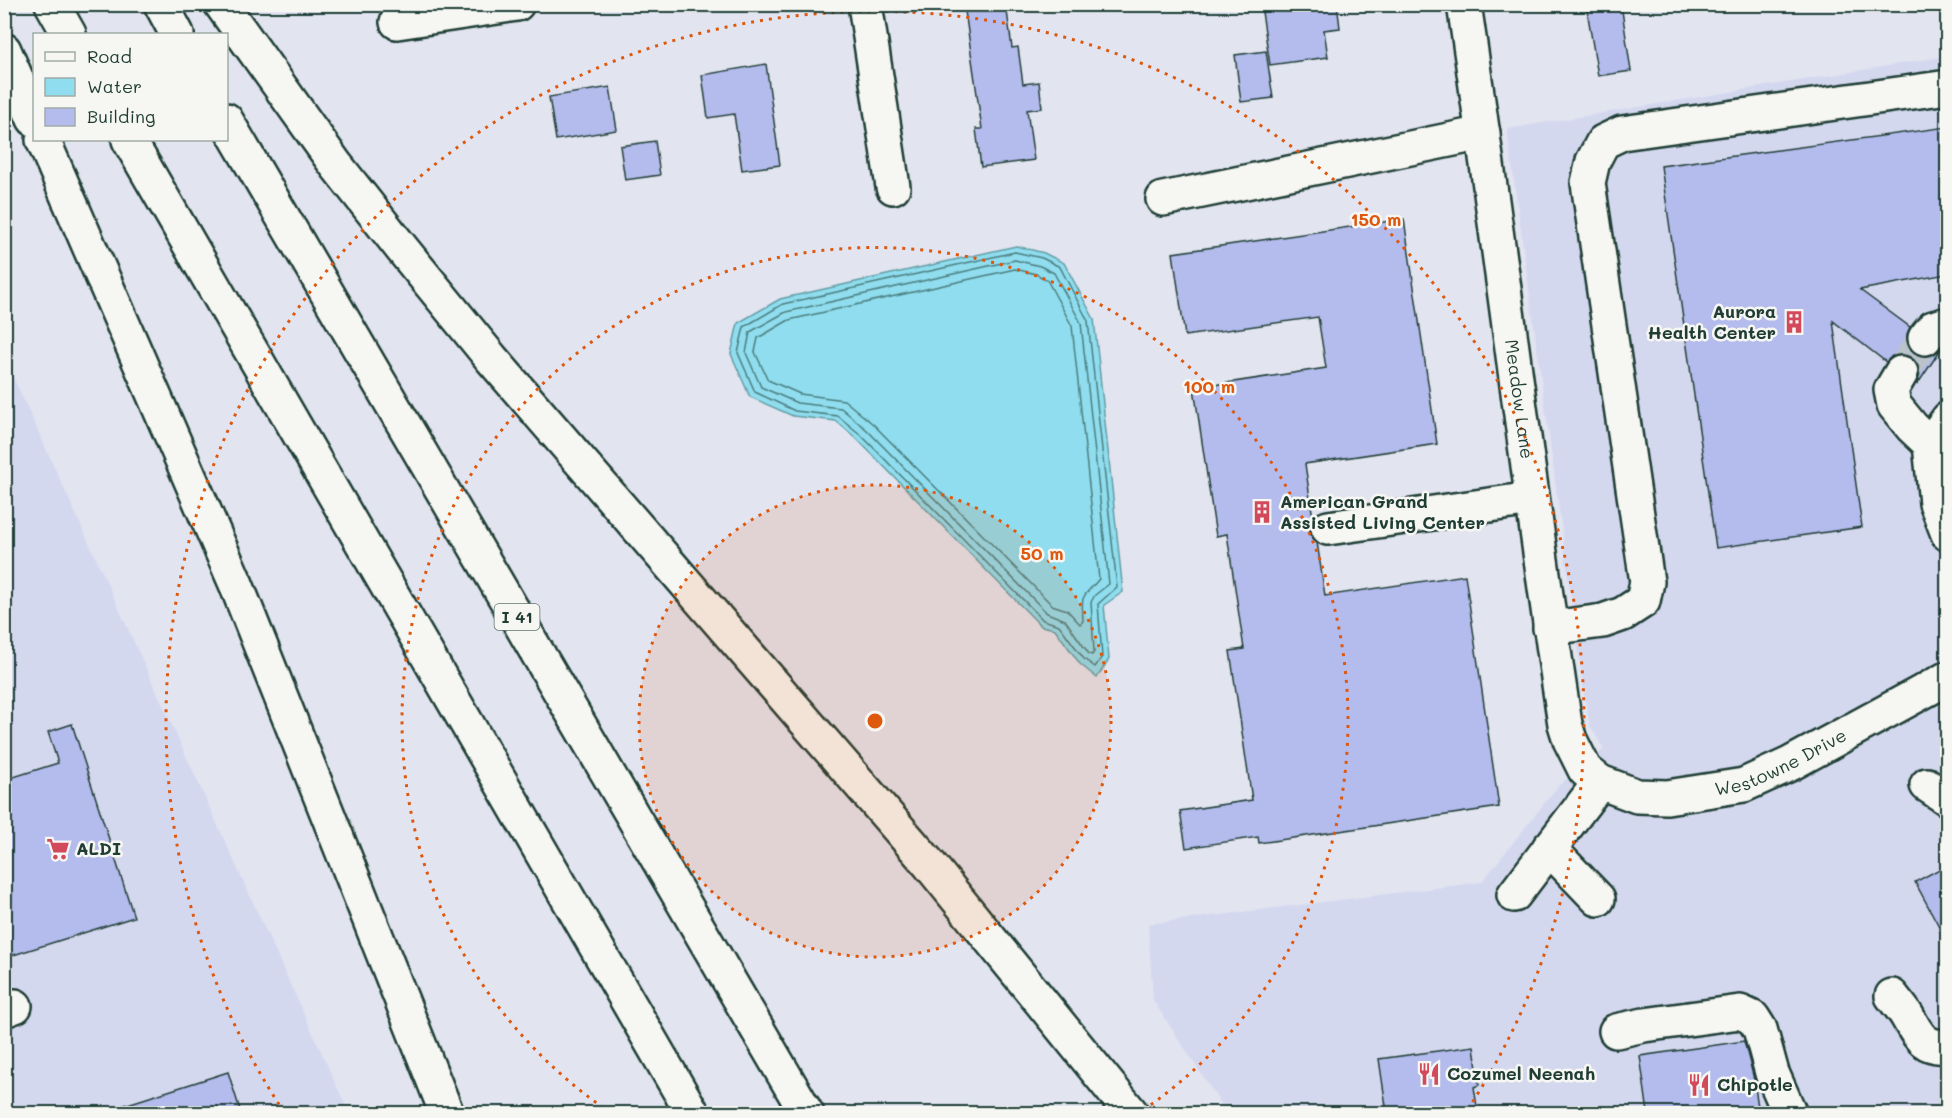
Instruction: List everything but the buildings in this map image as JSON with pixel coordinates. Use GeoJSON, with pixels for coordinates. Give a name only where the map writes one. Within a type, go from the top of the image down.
{"type":"FeatureCollection","features":[{"type":"Feature","properties":{"kind":"main road"},"geometry":{"type":"LineString","coordinates":[[52,4],[68,33]]}},
{"type":"Feature","properties":{"kind":"main road"},"geometry":{"type":"LineString","coordinates":[[161,4],[176,33]]}},
{"type":"Feature","properties":{"kind":"main road"},"geometry":{"type":"LineString","coordinates":[[221,4],[336,165],[417,268],[491,358],[930,865],[1132,1113]]}},
{"type":"Feature","properties":{"kind":"main road"},"geometry":{"type":"LineString","coordinates":[[397,22],[517,4]]}},
{"type":"Feature","properties":{"kind":"main road"},"geometry":{"type":"LineString","coordinates":[[865,4],[892,187]]}},
{"type":"Feature","properties":{"kind":"main road","name":"Meadow Lane"},"geometry":{"type":"LineString","coordinates":[[1464,4],[1550,628],[1568,732],[1585,770],[1600,782]]}},
{"type":"Feature","properties":{"kind":"main road"},"geometry":{"type":"LineString","coordinates":[[4,50],[33,117]]}},
{"type":"Feature","properties":{"kind":"main road"},"geometry":{"type":"LineString","coordinates":[[1550,628],[1603,621],[1623,614],[1643,601],[1647,582],[1588,183],[1593,161],[1603,142],[1622,133],[1947,87]]}},
{"type":"Feature","properties":{"kind":"main road","name":"I 41"},"geometry":{"type":"LineString","coordinates":[[228,123],[807,1113]]}},
{"type":"Feature","properties":{"kind":"main road"},"geometry":{"type":"LineString","coordinates":[[1163,200],[1483,133]]}},
{"type":"Feature","properties":{"kind":"main road"},"geometry":{"type":"LineString","coordinates":[[44,141],[237,584],[447,1113]]}},
{"type":"Feature","properties":{"kind":"main road"},"geometry":{"type":"LineString","coordinates":[[130,141],[693,1113]]}},
{"type":"Feature","properties":{"kind":"main road"},"geometry":{"type":"LineString","coordinates":[[1901,373],[1891,390],[1894,405],[1912,428],[1939,431],[1936,503],[1947,534]]}},
{"type":"Feature","properties":{"kind":"main road"},"geometry":{"type":"LineString","coordinates":[[1328,528],[1532,499]]}},
{"type":"Feature","properties":{"kind":"main road","name":"Westowne Drive"},"geometry":{"type":"LineString","coordinates":[[1600,782],[1637,796],[1667,797],[1744,785],[1790,764],[1947,678]]}},
{"type":"Feature","properties":{"kind":"main road"},"geometry":{"type":"LineString","coordinates":[[1514,895],[1600,782]]}},
{"type":"Feature","properties":{"kind":"main road"},"geometry":{"type":"LineString","coordinates":[[1549,848],[1598,899]]}},
{"type":"Feature","properties":{"kind":"main road"},"geometry":{"type":"LineString","coordinates":[[1892,996],[1916,1034],[1927,1044],[1938,1047],[1947,1046]]}},
{"type":"Feature","properties":{"kind":"main road"},"geometry":{"type":"LineString","coordinates":[[1616,1030],[1644,1024],[1740,1012],[1753,1018],[1760,1029],[1772,1073],[1790,1113]]}},
{"type":"Feature","properties":{"kind":"shaded area"},"geometry":{"type":"Polygon","coordinates":[[[1947,56],[1947,1113],[1227,1113],[1153,1000],[1148,924],[1482,882],[1558,786],[1604,749],[1590,726],[1585,700],[1507,129],[1947,56]]]}},
{"type":"Feature","properties":{"kind":"shaded area"},"geometry":{"type":"Polygon","coordinates":[[[5,359],[349,1113],[5,1113],[5,359]]]}},
{"type":"Feature","properties":{"kind":"water"},"geometry":{"type":"Polygon","coordinates":[[[1016,246],[1044,253],[1064,263],[1094,319],[1123,592],[1104,605],[1109,659],[1097,678],[1080,664],[1055,629],[1041,626],[857,439],[836,421],[793,416],[750,397],[731,354],[738,323],[780,299],[1016,246]]]}},
{"type":"Feature","properties":{"kind":"tunnel"},"geometry":{"type":"LineString","coordinates":[[1901,373],[1925,338]]}},
{"type":"Feature","properties":{"kind":"place","name":"Aurora Health Center"},"geometry":{"type":"Point","coordinates":[1794,322]}},
{"type":"Feature","properties":{"kind":"place","name":"American Grand Assisted Living Center"},"geometry":{"type":"Point","coordinates":[1262,512]}},
{"type":"Feature","properties":{"kind":"place","name":"ALDI"},"geometry":{"type":"Point","coordinates":[58,849]}},
{"type":"Feature","properties":{"kind":"place","name":"Cozumel Neenah"},"geometry":{"type":"Point","coordinates":[1429,1074]}},
{"type":"Feature","properties":{"kind":"place","name":"Chipotle"},"geometry":{"type":"Point","coordinates":[1699,1085]}}]}
